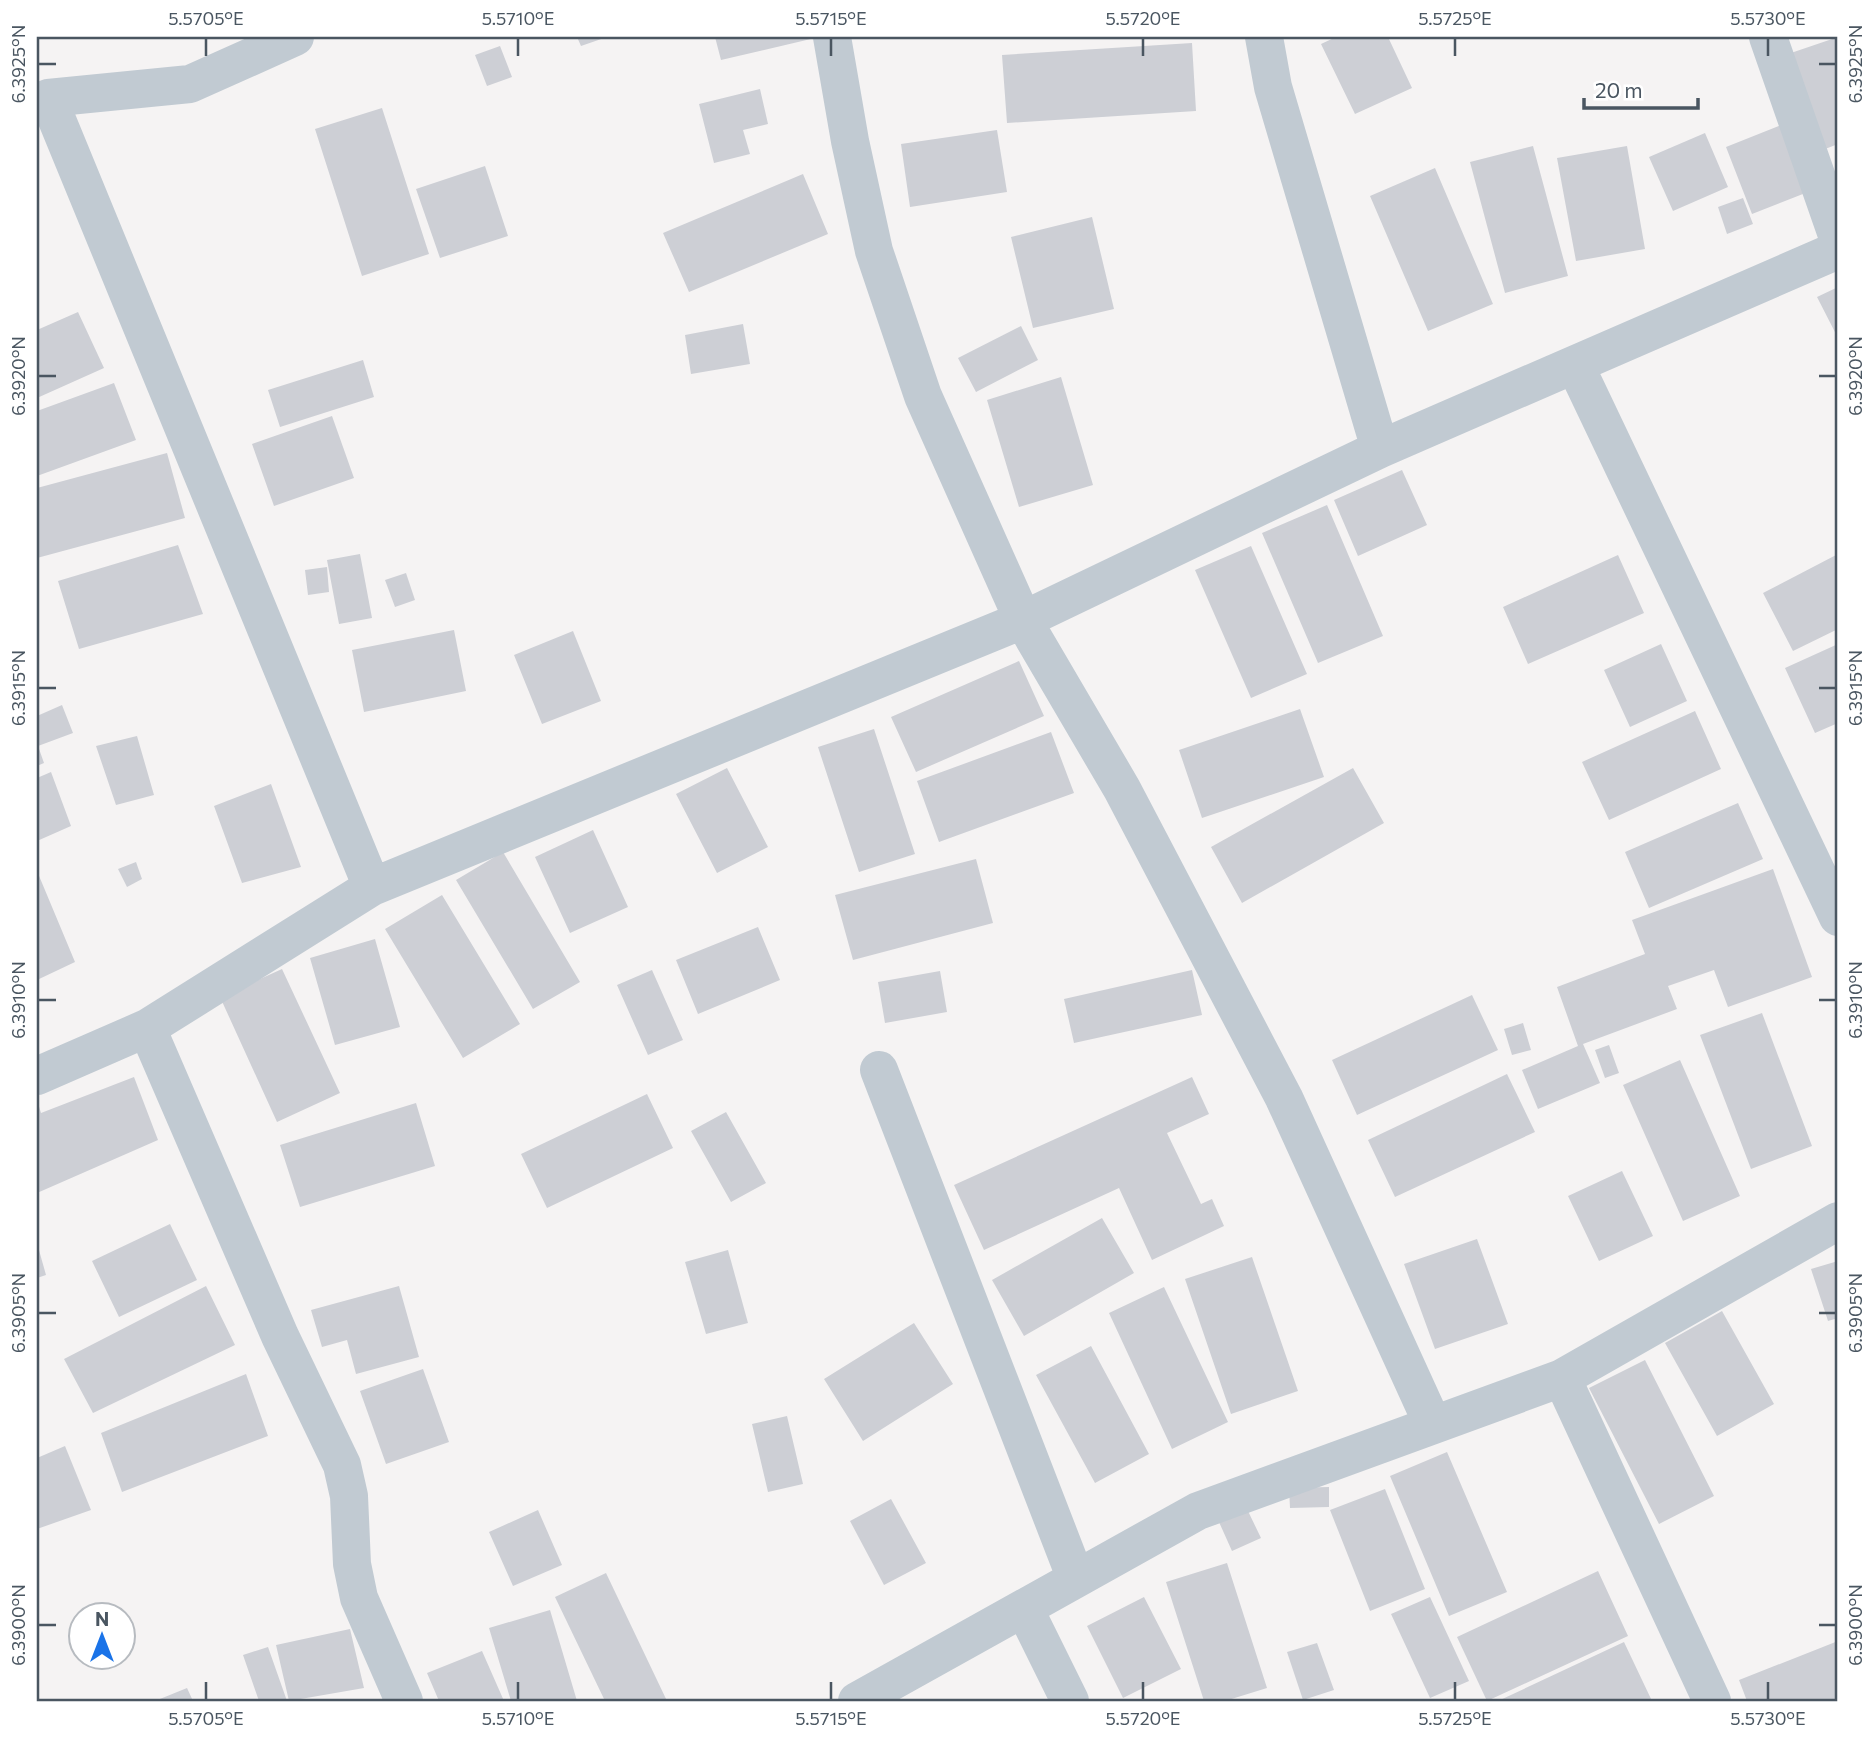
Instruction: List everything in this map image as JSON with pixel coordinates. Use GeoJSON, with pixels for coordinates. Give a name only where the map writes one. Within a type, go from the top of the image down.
{"type":"FeatureCollection","features":[{"type":"Feature","properties":{"kind":"street"},"geometry":{"type":"LineString","coordinates":[[295,37],[190,84],[42,99],[372,887]]}},
{"type":"Feature","properties":{"kind":"street"},"geometry":{"type":"LineString","coordinates":[[832,37],[849,141],[874,251],[923,396],[1023,620],[1122,789],[1271,1074],[1433,1425]]}},
{"type":"Feature","properties":{"kind":"street"},"geometry":{"type":"LineString","coordinates":[[1264,37],[1273,87],[1380,449]]}},
{"type":"Feature","properties":{"kind":"street"},"geometry":{"type":"LineString","coordinates":[[1768,37],[1838,238]]}},
{"type":"Feature","properties":{"kind":"street"},"geometry":{"type":"LineString","coordinates":[[37,1076],[148,1028],[372,887],[1023,620],[1380,449],[1838,250]]}},
{"type":"Feature","properties":{"kind":"street"},"geometry":{"type":"LineString","coordinates":[[1575,365],[1838,917]]}},
{"type":"Feature","properties":{"kind":"street"},"geometry":{"type":"LineString","coordinates":[[148,1028],[280,1336],[342,1465],[349,1496],[352,1564],[359,1598],[404,1701]]}},
{"type":"Feature","properties":{"kind":"street"},"geometry":{"type":"LineString","coordinates":[[880,1070],[1076,1579]]}},
{"type":"Feature","properties":{"kind":"street"},"geometry":{"type":"LineString","coordinates":[[857,1701],[1198,1511],[1562,1377],[1838,1221]]}},
{"type":"Feature","properties":{"kind":"street"},"geometry":{"type":"LineString","coordinates":[[1562,1377],[1712,1701]]}},
{"type":"Feature","properties":{"kind":"street"},"geometry":{"type":"LineString","coordinates":[[1024,1608],[1070,1701]]}},
{"type":"Feature","properties":{"kind":"building"},"geometry":{"type":"Polygon","coordinates":[[[577,37],[607,37],[581,46],[577,37]]]}},
{"type":"Feature","properties":{"kind":"building"},"geometry":{"type":"Polygon","coordinates":[[[715,37],[815,37],[815,38],[721,60],[715,37]]]}},
{"type":"Feature","properties":{"kind":"building"},"geometry":{"type":"Polygon","coordinates":[[[1336,37],[1388,37],[1412,88],[1355,114],[1321,44],[1336,37]]]}},
{"type":"Feature","properties":{"kind":"building"},"geometry":{"type":"Polygon","coordinates":[[[1838,37],[1838,144],[1820,151],[1785,55],[1838,37]]]}},
{"type":"Feature","properties":{"kind":"building"},"geometry":{"type":"Polygon","coordinates":[[[1192,43],[1196,111],[1007,123],[1002,55],[1192,43]]]}},
{"type":"Feature","properties":{"kind":"building"},"geometry":{"type":"Polygon","coordinates":[[[500,46],[512,77],[487,86],[475,55],[500,46]]]}},
{"type":"Feature","properties":{"kind":"building"},"geometry":{"type":"Polygon","coordinates":[[[760,89],[768,124],[743,130],[750,154],[714,163],[699,104],[760,89]]]}},
{"type":"Feature","properties":{"kind":"building"},"geometry":{"type":"Polygon","coordinates":[[[382,108],[429,254],[362,276],[315,129],[382,108]]]}},
{"type":"Feature","properties":{"kind":"building"},"geometry":{"type":"Polygon","coordinates":[[[1781,125],[1808,192],[1752,214],[1726,147],[1781,125]]]}},
{"type":"Feature","properties":{"kind":"building"},"geometry":{"type":"Polygon","coordinates":[[[997,130],[1007,192],[910,207],[901,144],[997,130]]]}},
{"type":"Feature","properties":{"kind":"building"},"geometry":{"type":"Polygon","coordinates":[[[1705,133],[1728,187],[1673,211],[1649,157],[1705,133]]]}},
{"type":"Feature","properties":{"kind":"building"},"geometry":{"type":"Polygon","coordinates":[[[1533,146],[1568,276],[1505,293],[1470,162],[1533,146]]]}},
{"type":"Feature","properties":{"kind":"building"},"geometry":{"type":"Polygon","coordinates":[[[1627,146],[1645,249],[1576,261],[1557,158],[1627,146]]]}},
{"type":"Feature","properties":{"kind":"building"},"geometry":{"type":"Polygon","coordinates":[[[485,166],[508,236],[440,258],[416,189],[485,166]]]}},
{"type":"Feature","properties":{"kind":"building"},"geometry":{"type":"Polygon","coordinates":[[[1435,168],[1493,304],[1428,331],[1370,196],[1435,168]]]}},
{"type":"Feature","properties":{"kind":"building"},"geometry":{"type":"Polygon","coordinates":[[[803,174],[828,234],[689,292],[663,233],[803,174]]]}},
{"type":"Feature","properties":{"kind":"building"},"geometry":{"type":"Polygon","coordinates":[[[1743,198],[1753,224],[1727,234],[1718,207],[1743,198]]]}},
{"type":"Feature","properties":{"kind":"building"},"geometry":{"type":"Polygon","coordinates":[[[1092,217],[1114,309],[1033,328],[1011,237],[1092,217]]]}},
{"type":"Feature","properties":{"kind":"building"},"geometry":{"type":"Polygon","coordinates":[[[1838,287],[1838,338],[1817,297],[1838,287]]]}},
{"type":"Feature","properties":{"kind":"building"},"geometry":{"type":"Polygon","coordinates":[[[78,312],[104,368],[37,398],[37,330],[78,312]]]}},
{"type":"Feature","properties":{"kind":"building"},"geometry":{"type":"Polygon","coordinates":[[[743,324],[750,364],[691,374],[685,335],[743,324]]]}},
{"type":"Feature","properties":{"kind":"building"},"geometry":{"type":"Polygon","coordinates":[[[1021,326],[1038,360],[976,392],[958,358],[1021,326]]]}},
{"type":"Feature","properties":{"kind":"building"},"geometry":{"type":"Polygon","coordinates":[[[363,360],[374,397],[280,427],[268,390],[363,360]]]}},
{"type":"Feature","properties":{"kind":"building"},"geometry":{"type":"Polygon","coordinates":[[[1061,377],[1093,485],[1019,507],[987,400],[1061,377]]]}},
{"type":"Feature","properties":{"kind":"building"},"geometry":{"type":"Polygon","coordinates":[[[114,383],[136,440],[37,476],[37,411],[114,383]]]}},
{"type":"Feature","properties":{"kind":"building"},"geometry":{"type":"Polygon","coordinates":[[[332,416],[354,478],[274,506],[252,444],[332,416]]]}},
{"type":"Feature","properties":{"kind":"building"},"geometry":{"type":"Polygon","coordinates":[[[167,453],[185,518],[37,558],[37,488],[167,453]]]}},
{"type":"Feature","properties":{"kind":"building"},"geometry":{"type":"Polygon","coordinates":[[[1402,470],[1427,525],[1358,556],[1334,500],[1402,470]]]}},
{"type":"Feature","properties":{"kind":"building"},"geometry":{"type":"Polygon","coordinates":[[[1327,505],[1383,636],[1318,663],[1262,533],[1327,505]]]}},
{"type":"Feature","properties":{"kind":"building"},"geometry":{"type":"Polygon","coordinates":[[[178,545],[203,614],[79,649],[58,581],[178,545]]]}},
{"type":"Feature","properties":{"kind":"building"},"geometry":{"type":"Polygon","coordinates":[[[1251,546],[1307,674],[1251,698],[1195,570],[1251,546]]]}},
{"type":"Feature","properties":{"kind":"building"},"geometry":{"type":"Polygon","coordinates":[[[360,554],[372,618],[339,624],[327,560],[360,554]]]}},
{"type":"Feature","properties":{"kind":"building"},"geometry":{"type":"Polygon","coordinates":[[[1838,554],[1838,629],[1793,651],[1763,593],[1838,554]]]}},
{"type":"Feature","properties":{"kind":"building"},"geometry":{"type":"Polygon","coordinates":[[[1618,555],[1644,613],[1528,664],[1503,607],[1618,555]]]}},
{"type":"Feature","properties":{"kind":"building"},"geometry":{"type":"Polygon","coordinates":[[[327,567],[329,592],[308,595],[305,570],[327,567]]]}},
{"type":"Feature","properties":{"kind":"building"},"geometry":{"type":"Polygon","coordinates":[[[406,573],[415,600],[395,607],[385,580],[406,573]]]}},
{"type":"Feature","properties":{"kind":"building"},"geometry":{"type":"Polygon","coordinates":[[[454,630],[466,691],[364,712],[352,650],[454,630]]]}},
{"type":"Feature","properties":{"kind":"building"},"geometry":{"type":"Polygon","coordinates":[[[573,631],[601,701],[542,724],[514,655],[573,631]]]}},
{"type":"Feature","properties":{"kind":"building"},"geometry":{"type":"Polygon","coordinates":[[[1661,644],[1687,701],[1630,727],[1604,670],[1661,644]]]}},
{"type":"Feature","properties":{"kind":"building"},"geometry":{"type":"Polygon","coordinates":[[[1838,644],[1838,723],[1815,733],[1785,668],[1838,644]]]}},
{"type":"Feature","properties":{"kind":"building"},"geometry":{"type":"Polygon","coordinates":[[[1019,661],[1044,716],[916,772],[891,717],[1019,661]]]}},
{"type":"Feature","properties":{"kind":"building"},"geometry":{"type":"Polygon","coordinates":[[[62,705],[73,733],[38,746],[44,763],[37,766],[37,716],[62,705]]]}},
{"type":"Feature","properties":{"kind":"building"},"geometry":{"type":"Polygon","coordinates":[[[1300,709],[1324,777],[1202,818],[1179,750],[1300,709]]]}},
{"type":"Feature","properties":{"kind":"building"},"geometry":{"type":"Polygon","coordinates":[[[1695,711],[1721,769],[1609,820],[1582,762],[1695,711]]]}},
{"type":"Feature","properties":{"kind":"building"},"geometry":{"type":"Polygon","coordinates":[[[874,729],[915,854],[859,872],[818,747],[874,729]]]}},
{"type":"Feature","properties":{"kind":"building"},"geometry":{"type":"Polygon","coordinates":[[[1051,732],[1074,793],[939,842],[917,781],[1051,732]]]}},
{"type":"Feature","properties":{"kind":"building"},"geometry":{"type":"Polygon","coordinates":[[[137,736],[154,795],[116,805],[96,746],[137,736]]]}},
{"type":"Feature","properties":{"kind":"building"},"geometry":{"type":"Polygon","coordinates":[[[727,768],[768,847],[717,873],[676,794],[727,768]]]}},
{"type":"Feature","properties":{"kind":"building"},"geometry":{"type":"Polygon","coordinates":[[[1353,768],[1384,823],[1242,903],[1211,847],[1353,768]]]}},
{"type":"Feature","properties":{"kind":"building"},"geometry":{"type":"Polygon","coordinates":[[[51,772],[71,826],[37,841],[37,778],[51,772]]]}},
{"type":"Feature","properties":{"kind":"building"},"geometry":{"type":"Polygon","coordinates":[[[271,784],[301,867],[242,883],[214,806],[271,784]]]}},
{"type":"Feature","properties":{"kind":"building"},"geometry":{"type":"Polygon","coordinates":[[[1738,803],[1763,859],[1649,908],[1625,852],[1738,803]]]}},
{"type":"Feature","properties":{"kind":"building"},"geometry":{"type":"Polygon","coordinates":[[[593,830],[628,907],[570,933],[535,857],[593,830]]]}},
{"type":"Feature","properties":{"kind":"building"},"geometry":{"type":"Polygon","coordinates":[[[503,852],[580,982],[533,1009],[456,880],[503,852]]]}},
{"type":"Feature","properties":{"kind":"building"},"geometry":{"type":"Polygon","coordinates":[[[976,859],[993,923],[853,960],[835,895],[976,859]]]}},
{"type":"Feature","properties":{"kind":"building"},"geometry":{"type":"Polygon","coordinates":[[[136,862],[142,879],[127,887],[118,869],[136,862]]]}},
{"type":"Feature","properties":{"kind":"building"},"geometry":{"type":"Polygon","coordinates":[[[1773,869],[1812,977],[1728,1007],[1714,970],[1668,986],[1677,1009],[1583,1044],[1600,1083],[1538,1109],[1522,1070],[1578,1046],[1557,987],[1645,954],[1632,920],[1773,869]]]}},
{"type":"Feature","properties":{"kind":"building"},"geometry":{"type":"Polygon","coordinates":[[[37,871],[75,962],[37,980],[37,871]]]}},
{"type":"Feature","properties":{"kind":"building"},"geometry":{"type":"Polygon","coordinates":[[[442,895],[520,1024],[463,1058],[385,929],[442,895]]]}},
{"type":"Feature","properties":{"kind":"building"},"geometry":{"type":"Polygon","coordinates":[[[758,927],[780,980],[698,1014],[676,960],[758,927]]]}},
{"type":"Feature","properties":{"kind":"building"},"geometry":{"type":"Polygon","coordinates":[[[375,939],[400,1027],[335,1045],[310,958],[375,939]]]}},
{"type":"Feature","properties":{"kind":"building"},"geometry":{"type":"Polygon","coordinates":[[[282,969],[340,1093],[277,1122],[220,997],[282,969]]]}},
{"type":"Feature","properties":{"kind":"building"},"geometry":{"type":"Polygon","coordinates":[[[652,970],[683,1040],[648,1055],[617,985],[652,970]]]}},
{"type":"Feature","properties":{"kind":"building"},"geometry":{"type":"Polygon","coordinates":[[[1192,970],[1202,1015],[1074,1043],[1064,999],[1192,970]]]}},
{"type":"Feature","properties":{"kind":"building"},"geometry":{"type":"Polygon","coordinates":[[[940,971],[947,1012],[885,1023],[878,982],[940,971]]]}},
{"type":"Feature","properties":{"kind":"building"},"geometry":{"type":"Polygon","coordinates":[[[1472,995],[1498,1050],[1357,1115],[1332,1060],[1472,995]]]}},
{"type":"Feature","properties":{"kind":"building"},"geometry":{"type":"Polygon","coordinates":[[[1762,1013],[1812,1146],[1751,1169],[1700,1035],[1762,1013]]]}},
{"type":"Feature","properties":{"kind":"building"},"geometry":{"type":"Polygon","coordinates":[[[1523,1023],[1531,1050],[1512,1055],[1504,1029],[1523,1023]]]}},
{"type":"Feature","properties":{"kind":"building"},"geometry":{"type":"Polygon","coordinates":[[[1609,1045],[1619,1073],[1605,1078],[1595,1050],[1609,1045]]]}},
{"type":"Feature","properties":{"kind":"building"},"geometry":{"type":"Polygon","coordinates":[[[1680,1060],[1740,1196],[1683,1221],[1623,1085],[1680,1060]]]}},
{"type":"Feature","properties":{"kind":"building"},"geometry":{"type":"Polygon","coordinates":[[[1507,1074],[1535,1132],[1395,1197],[1368,1140],[1507,1074]]]}},
{"type":"Feature","properties":{"kind":"building"},"geometry":{"type":"Polygon","coordinates":[[[134,1077],[158,1140],[37,1193],[37,1100],[41,1113],[134,1077]]]}},
{"type":"Feature","properties":{"kind":"building"},"geometry":{"type":"Polygon","coordinates":[[[1192,1077],[1209,1114],[1167,1133],[1201,1204],[1212,1199],[1224,1226],[1152,1260],[1119,1188],[984,1250],[954,1185],[1192,1077]]]}},
{"type":"Feature","properties":{"kind":"building"},"geometry":{"type":"Polygon","coordinates":[[[647,1094],[673,1148],[547,1208],[521,1154],[647,1094]]]}},
{"type":"Feature","properties":{"kind":"building"},"geometry":{"type":"Polygon","coordinates":[[[416,1103],[435,1166],[300,1207],[280,1145],[416,1103]]]}},
{"type":"Feature","properties":{"kind":"building"},"geometry":{"type":"Polygon","coordinates":[[[726,1112],[766,1183],[731,1202],[691,1131],[726,1112]]]}},
{"type":"Feature","properties":{"kind":"building"},"geometry":{"type":"Polygon","coordinates":[[[1622,1171],[1653,1236],[1599,1261],[1568,1196],[1622,1171]]]}},
{"type":"Feature","properties":{"kind":"building"},"geometry":{"type":"Polygon","coordinates":[[[1102,1218],[1134,1273],[1024,1336],[992,1280],[1102,1218]]]}},
{"type":"Feature","properties":{"kind":"building"},"geometry":{"type":"Polygon","coordinates":[[[170,1224],[197,1280],[119,1317],[92,1261],[170,1224]]]}},
{"type":"Feature","properties":{"kind":"building"},"geometry":{"type":"Polygon","coordinates":[[[1477,1239],[1508,1324],[1435,1349],[1404,1264],[1477,1239]]]}},
{"type":"Feature","properties":{"kind":"building"},"geometry":{"type":"Polygon","coordinates":[[[37,1243],[46,1275],[37,1278],[37,1243]]]}},
{"type":"Feature","properties":{"kind":"building"},"geometry":{"type":"Polygon","coordinates":[[[728,1250],[748,1323],[706,1334],[685,1262],[728,1250]]]}},
{"type":"Feature","properties":{"kind":"building"},"geometry":{"type":"Polygon","coordinates":[[[1252,1257],[1298,1391],[1231,1414],[1185,1279],[1252,1257]]]}},
{"type":"Feature","properties":{"kind":"building"},"geometry":{"type":"Polygon","coordinates":[[[1838,1261],[1838,1318],[1828,1321],[1811,1269],[1838,1261]]]}},
{"type":"Feature","properties":{"kind":"building"},"geometry":{"type":"Polygon","coordinates":[[[206,1286],[235,1345],[93,1413],[64,1359],[206,1286]]]}},
{"type":"Feature","properties":{"kind":"building"},"geometry":{"type":"Polygon","coordinates":[[[399,1286],[419,1357],[356,1374],[347,1340],[322,1347],[311,1310],[399,1286]]]}},
{"type":"Feature","properties":{"kind":"building"},"geometry":{"type":"Polygon","coordinates":[[[1164,1287],[1228,1422],[1172,1449],[1109,1313],[1164,1287]]]}},
{"type":"Feature","properties":{"kind":"building"},"geometry":{"type":"Polygon","coordinates":[[[1722,1311],[1774,1404],[1717,1436],[1665,1343],[1722,1311]]]}},
{"type":"Feature","properties":{"kind":"building"},"geometry":{"type":"Polygon","coordinates":[[[914,1323],[953,1384],[863,1441],[824,1379],[914,1323]]]}},
{"type":"Feature","properties":{"kind":"building"},"geometry":{"type":"Polygon","coordinates":[[[1091,1346],[1149,1454],[1095,1483],[1036,1375],[1091,1346]]]}},
{"type":"Feature","properties":{"kind":"building"},"geometry":{"type":"Polygon","coordinates":[[[1645,1360],[1714,1496],[1659,1524],[1589,1388],[1645,1360]]]}},
{"type":"Feature","properties":{"kind":"building"},"geometry":{"type":"Polygon","coordinates":[[[423,1369],[449,1442],[386,1464],[360,1391],[423,1369]]]}},
{"type":"Feature","properties":{"kind":"building"},"geometry":{"type":"Polygon","coordinates":[[[246,1374],[268,1436],[122,1492],[101,1433],[246,1374]]]}},
{"type":"Feature","properties":{"kind":"building"},"geometry":{"type":"Polygon","coordinates":[[[787,1416],[803,1484],[768,1492],[752,1424],[787,1416]]]}},
{"type":"Feature","properties":{"kind":"building"},"geometry":{"type":"Polygon","coordinates":[[[65,1446],[91,1510],[37,1529],[37,1458],[65,1446]]]}},
{"type":"Feature","properties":{"kind":"building"},"geometry":{"type":"Polygon","coordinates":[[[1447,1452],[1507,1592],[1449,1616],[1390,1476],[1447,1452]]]}},
{"type":"Feature","properties":{"kind":"building"},"geometry":{"type":"Polygon","coordinates":[[[1329,1487],[1329,1507],[1290,1508],[1289,1488],[1329,1487]]]}},
{"type":"Feature","properties":{"kind":"building"},"geometry":{"type":"Polygon","coordinates":[[[1385,1489],[1425,1589],[1370,1611],[1330,1510],[1385,1489]]]}},
{"type":"Feature","properties":{"kind":"building"},"geometry":{"type":"Polygon","coordinates":[[[891,1499],[926,1563],[884,1585],[850,1521],[891,1499]]]}},
{"type":"Feature","properties":{"kind":"building"},"geometry":{"type":"Polygon","coordinates":[[[1247,1509],[1261,1538],[1232,1551],[1219,1522],[1247,1509]]]}},
{"type":"Feature","properties":{"kind":"building"},"geometry":{"type":"Polygon","coordinates":[[[538,1510],[562,1565],[513,1586],[489,1532],[538,1510]]]}},
{"type":"Feature","properties":{"kind":"building"},"geometry":{"type":"Polygon","coordinates":[[[1227,1563],[1267,1688],[1225,1701],[1204,1701],[1166,1582],[1227,1563]]]}},
{"type":"Feature","properties":{"kind":"building"},"geometry":{"type":"Polygon","coordinates":[[[1598,1571],[1628,1636],[1487,1701],[1457,1637],[1598,1571]]]}},
{"type":"Feature","properties":{"kind":"building"},"geometry":{"type":"Polygon","coordinates":[[[606,1573],[667,1701],[605,1701],[555,1597],[606,1573]]]}},
{"type":"Feature","properties":{"kind":"building"},"geometry":{"type":"Polygon","coordinates":[[[1144,1597],[1181,1669],[1123,1698],[1087,1626],[1144,1597]]]}},
{"type":"Feature","properties":{"kind":"building"},"geometry":{"type":"Polygon","coordinates":[[[1430,1597],[1469,1681],[1430,1698],[1391,1614],[1430,1597]]]}},
{"type":"Feature","properties":{"kind":"building"},"geometry":{"type":"Polygon","coordinates":[[[550,1610],[577,1701],[511,1701],[489,1628],[550,1610]]]}},
{"type":"Feature","properties":{"kind":"building"},"geometry":{"type":"Polygon","coordinates":[[[350,1629],[364,1688],[289,1701],[276,1645],[350,1629]]]}},
{"type":"Feature","properties":{"kind":"building"},"geometry":{"type":"Polygon","coordinates":[[[1838,1641],[1838,1701],[1747,1701],[1739,1680],[1838,1641]]]}},
{"type":"Feature","properties":{"kind":"building"},"geometry":{"type":"Polygon","coordinates":[[[1624,1642],[1652,1701],[1498,1701],[1624,1642]]]}},
{"type":"Feature","properties":{"kind":"building"},"geometry":{"type":"Polygon","coordinates":[[[1317,1643],[1334,1690],[1303,1700],[1287,1652],[1317,1643]]]}},
{"type":"Feature","properties":{"kind":"building"},"geometry":{"type":"Polygon","coordinates":[[[268,1647],[287,1701],[259,1701],[243,1655],[268,1647]]]}},
{"type":"Feature","properties":{"kind":"building"},"geometry":{"type":"Polygon","coordinates":[[[482,1651],[504,1701],[439,1701],[427,1673],[482,1651]]]}},
{"type":"Feature","properties":{"kind":"building"},"geometry":{"type":"Polygon","coordinates":[[[187,1688],[193,1701],[155,1701],[187,1688]]]}}]}
